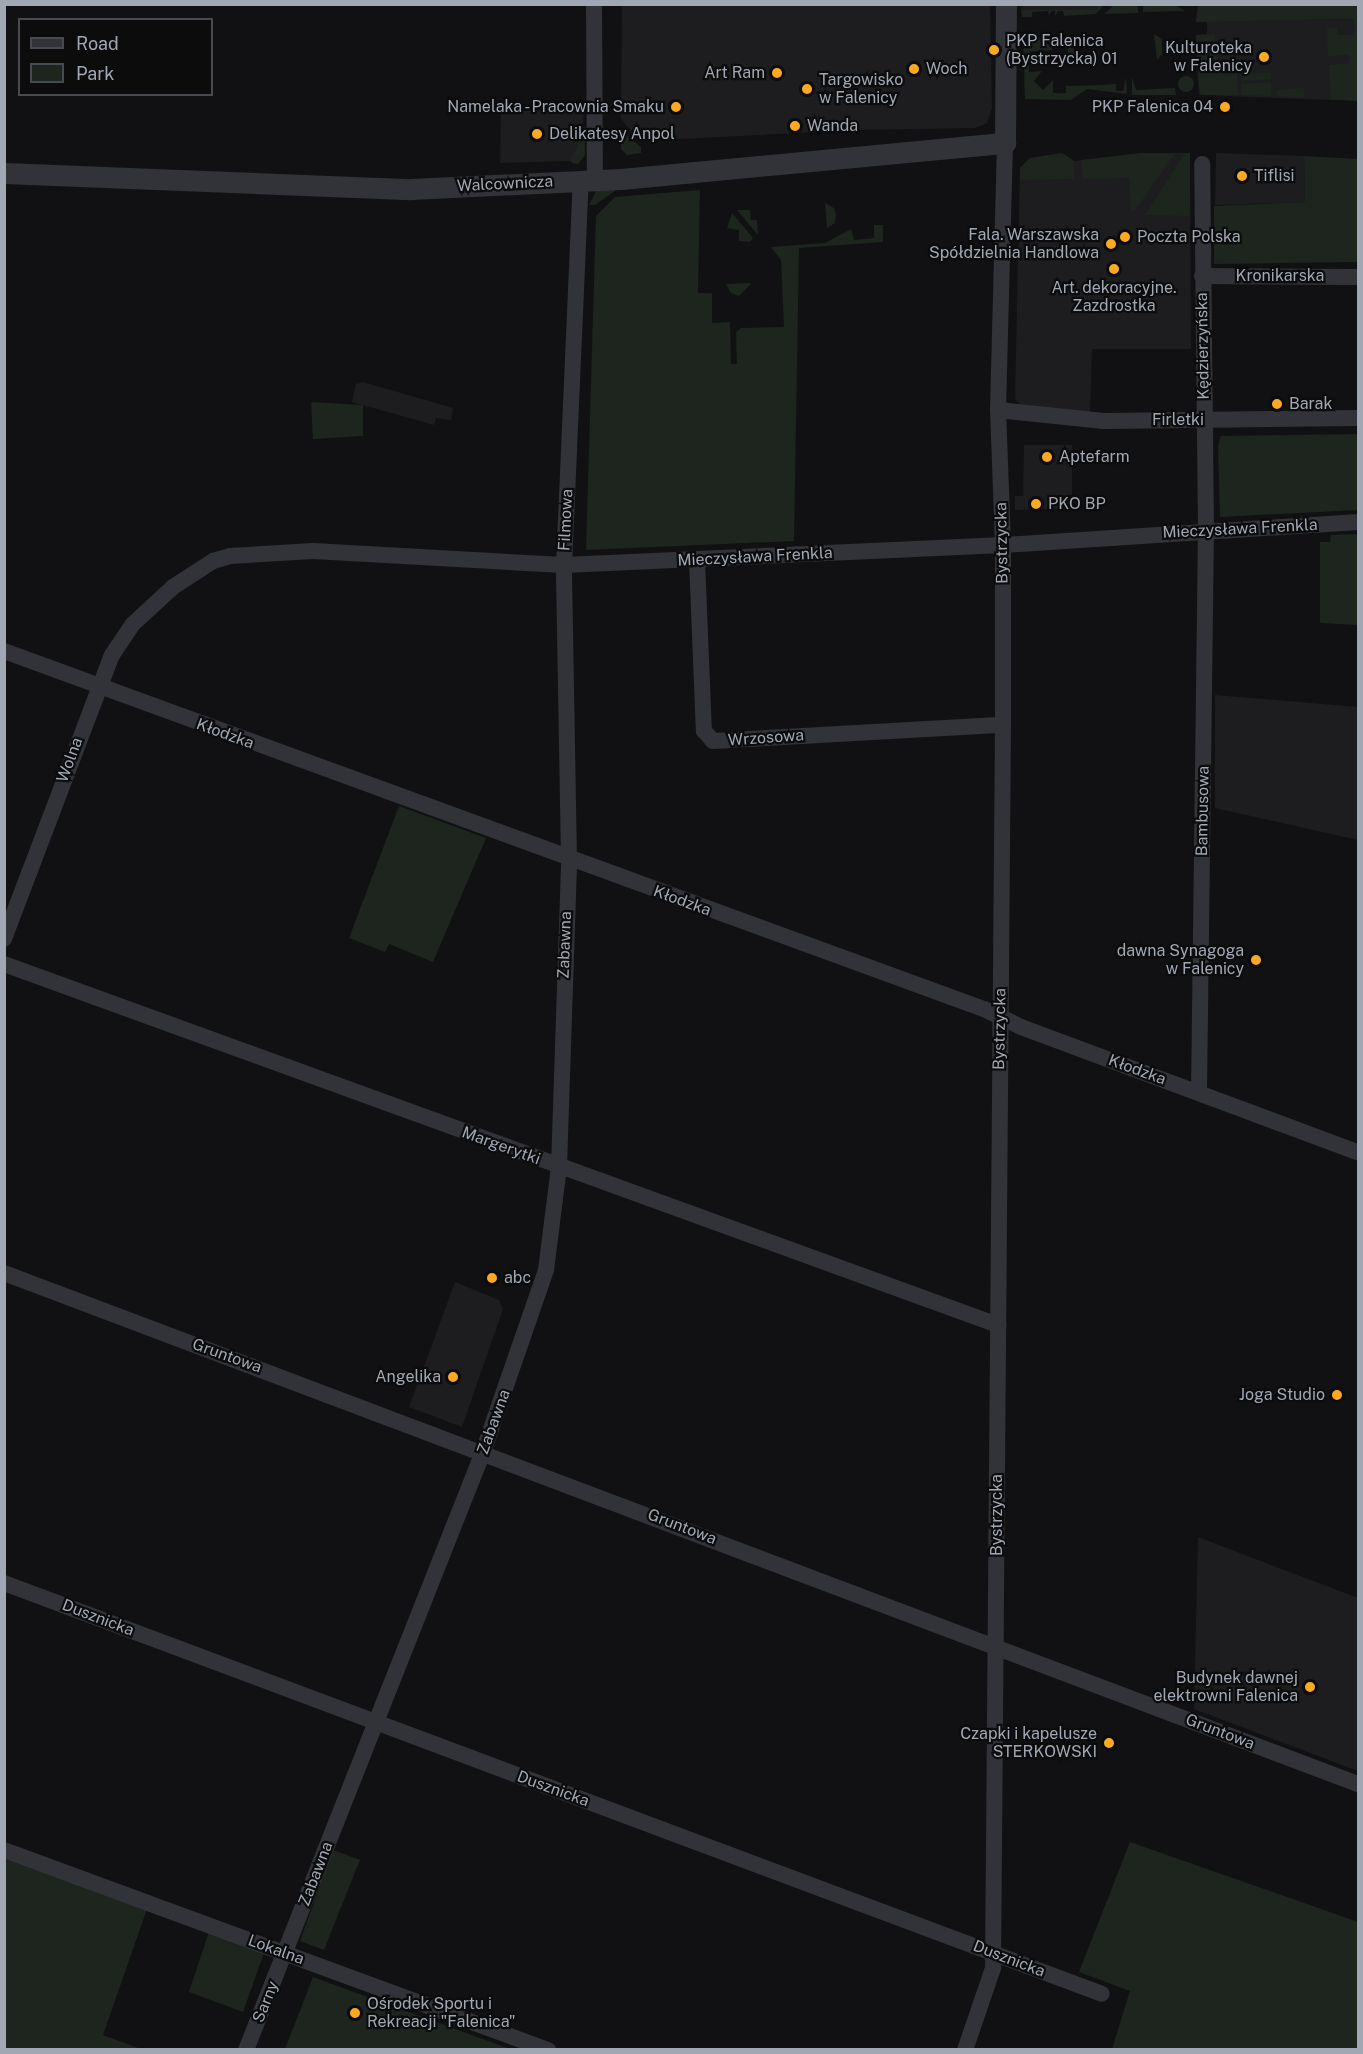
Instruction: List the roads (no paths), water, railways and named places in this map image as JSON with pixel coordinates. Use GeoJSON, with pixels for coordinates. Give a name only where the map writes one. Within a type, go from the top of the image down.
{"type":"FeatureCollection","features":[{"type":"Feature","properties":{"kind":"street","name":"Filmowa"},"geometry":{"type":"LineString","coordinates":[[568,860],[564,565],[588,179],[594,4]]}},
{"type":"Feature","properties":{"kind":"street","name":"Bystrzycka"},"geometry":{"type":"LineString","coordinates":[[965,2049],[991,1981],[993,1953],[1003,725],[1003,545],[998,410],[1006,4]]}},
{"type":"Feature","properties":{"kind":"street","name":"Walcownicza"},"geometry":{"type":"LineString","coordinates":[[4,173],[411,189],[588,179],[1005,142]]}},
{"type":"Feature","properties":{"kind":"street","name":"Kędzierzyńska"},"geometry":{"type":"LineString","coordinates":[[1202,164],[1206,529]]}},
{"type":"Feature","properties":{"kind":"street","name":"Kronikarska"},"geometry":{"type":"LineString","coordinates":[[1202,276],[1359,277]]}},
{"type":"Feature","properties":{"kind":"street","name":"Firletki"},"geometry":{"type":"LineString","coordinates":[[998,410],[1103,421],[1359,418]]}},
{"type":"Feature","properties":{"kind":"street","name":"Mieczysława Frenkla"},"geometry":{"type":"LineString","coordinates":[[163,596],[213,561],[276,552],[564,565],[1003,545],[1206,529],[1359,522]]}},
{"type":"Feature","properties":{"kind":"street","name":"Bambusowa"},"geometry":{"type":"LineString","coordinates":[[1199,1093],[1206,529]]}},
{"type":"Feature","properties":{"kind":"street","name":"Wrzosowa"},"geometry":{"type":"LineString","coordinates":[[697,560],[704,731],[713,741],[1003,725]]}},
{"type":"Feature","properties":{"kind":"street","name":"Wolna"},"geometry":{"type":"LineString","coordinates":[[4,939],[98,686],[122,639],[163,596]]}},
{"type":"Feature","properties":{"kind":"street","name":"Kłodzka"},"geometry":{"type":"LineString","coordinates":[[4,651],[568,860],[1001,1017],[1359,1152]]}},
{"type":"Feature","properties":{"kind":"street","name":"Zabawna"},"geometry":{"type":"LineString","coordinates":[[285,1953],[373,1722],[483,1452],[542,1287],[559,1167],[568,860]]}},
{"type":"Feature","properties":{"kind":"street","name":"Margerytki"},"geometry":{"type":"LineString","coordinates":[[4,964],[998,1325]]}},
{"type":"Feature","properties":{"kind":"street","name":"Gruntowa"},"geometry":{"type":"LineString","coordinates":[[4,1273],[1359,1784]]}},
{"type":"Feature","properties":{"kind":"street","name":"Dusznicka"},"geometry":{"type":"LineString","coordinates":[[4,1583],[1102,1994]]}},
{"type":"Feature","properties":{"kind":"street","name":"Lokalna"},"geometry":{"type":"LineString","coordinates":[[4,1850],[548,2049]]}},
{"type":"Feature","properties":{"kind":"street","name":"Sarny"},"geometry":{"type":"LineString","coordinates":[[246,2049],[285,1953]]}},
{"type":"Feature","properties":{"kind":"place","name":"PKP Falenica (Bystrzycka) 01"},"geometry":{"type":"Point","coordinates":[994,50]}},
{"type":"Feature","properties":{"kind":"place","name":"Kulturoteka w Falenicy"},"geometry":{"type":"Point","coordinates":[1264,57]}},
{"type":"Feature","properties":{"kind":"place","name":"Woch"},"geometry":{"type":"Point","coordinates":[914,69]}},
{"type":"Feature","properties":{"kind":"place","name":"Art Ram"},"geometry":{"type":"Point","coordinates":[777,73]}},
{"type":"Feature","properties":{"kind":"place","name":"Targowisko w Falenicy"},"geometry":{"type":"Point","coordinates":[807,89]}},
{"type":"Feature","properties":{"kind":"place","name":"Namelaka - Pracownia Smaku"},"geometry":{"type":"Point","coordinates":[676,107]}},
{"type":"Feature","properties":{"kind":"place","name":"PKP Falenica 04"},"geometry":{"type":"Point","coordinates":[1225,107]}},
{"type":"Feature","properties":{"kind":"place","name":"Wanda"},"geometry":{"type":"Point","coordinates":[795,126]}},
{"type":"Feature","properties":{"kind":"place","name":"Delikatesy Anpol"},"geometry":{"type":"Point","coordinates":[537,134]}},
{"type":"Feature","properties":{"kind":"place","name":"Tiflisi"},"geometry":{"type":"Point","coordinates":[1242,176]}},
{"type":"Feature","properties":{"kind":"place","name":"Poczta Polska"},"geometry":{"type":"Point","coordinates":[1125,237]}},
{"type":"Feature","properties":{"kind":"place","name":"Fala. Warszawska Spółdzielnia Handlowa"},"geometry":{"type":"Point","coordinates":[1111,244]}},
{"type":"Feature","properties":{"kind":"place","name":"Art. dekoracyjne. Zazdrostka"},"geometry":{"type":"Point","coordinates":[1114,269]}},
{"type":"Feature","properties":{"kind":"place","name":"Barak"},"geometry":{"type":"Point","coordinates":[1277,404]}},
{"type":"Feature","properties":{"kind":"place","name":"Aptefarm"},"geometry":{"type":"Point","coordinates":[1047,457]}},
{"type":"Feature","properties":{"kind":"place","name":"PKO BP"},"geometry":{"type":"Point","coordinates":[1036,504]}},
{"type":"Feature","properties":{"kind":"place","name":"dawna Synagoga w Falenicy"},"geometry":{"type":"Point","coordinates":[1256,960]}},
{"type":"Feature","properties":{"kind":"place","name":"abc"},"geometry":{"type":"Point","coordinates":[492,1278]}},
{"type":"Feature","properties":{"kind":"place","name":"Angelika"},"geometry":{"type":"Point","coordinates":[453,1377]}},
{"type":"Feature","properties":{"kind":"place","name":"Joga Studio"},"geometry":{"type":"Point","coordinates":[1337,1395]}},
{"type":"Feature","properties":{"kind":"place","name":"Budynek dawnej elektrowni Falenica"},"geometry":{"type":"Point","coordinates":[1310,1687]}},
{"type":"Feature","properties":{"kind":"place","name":"Czapki i kapelusze STERKOWSKI"},"geometry":{"type":"Point","coordinates":[1109,1743]}},
{"type":"Feature","properties":{"kind":"place","name":"Ośrodek Sportu i Rekreacji \"Falenica\""},"geometry":{"type":"Point","coordinates":[355,2013]}}]}
